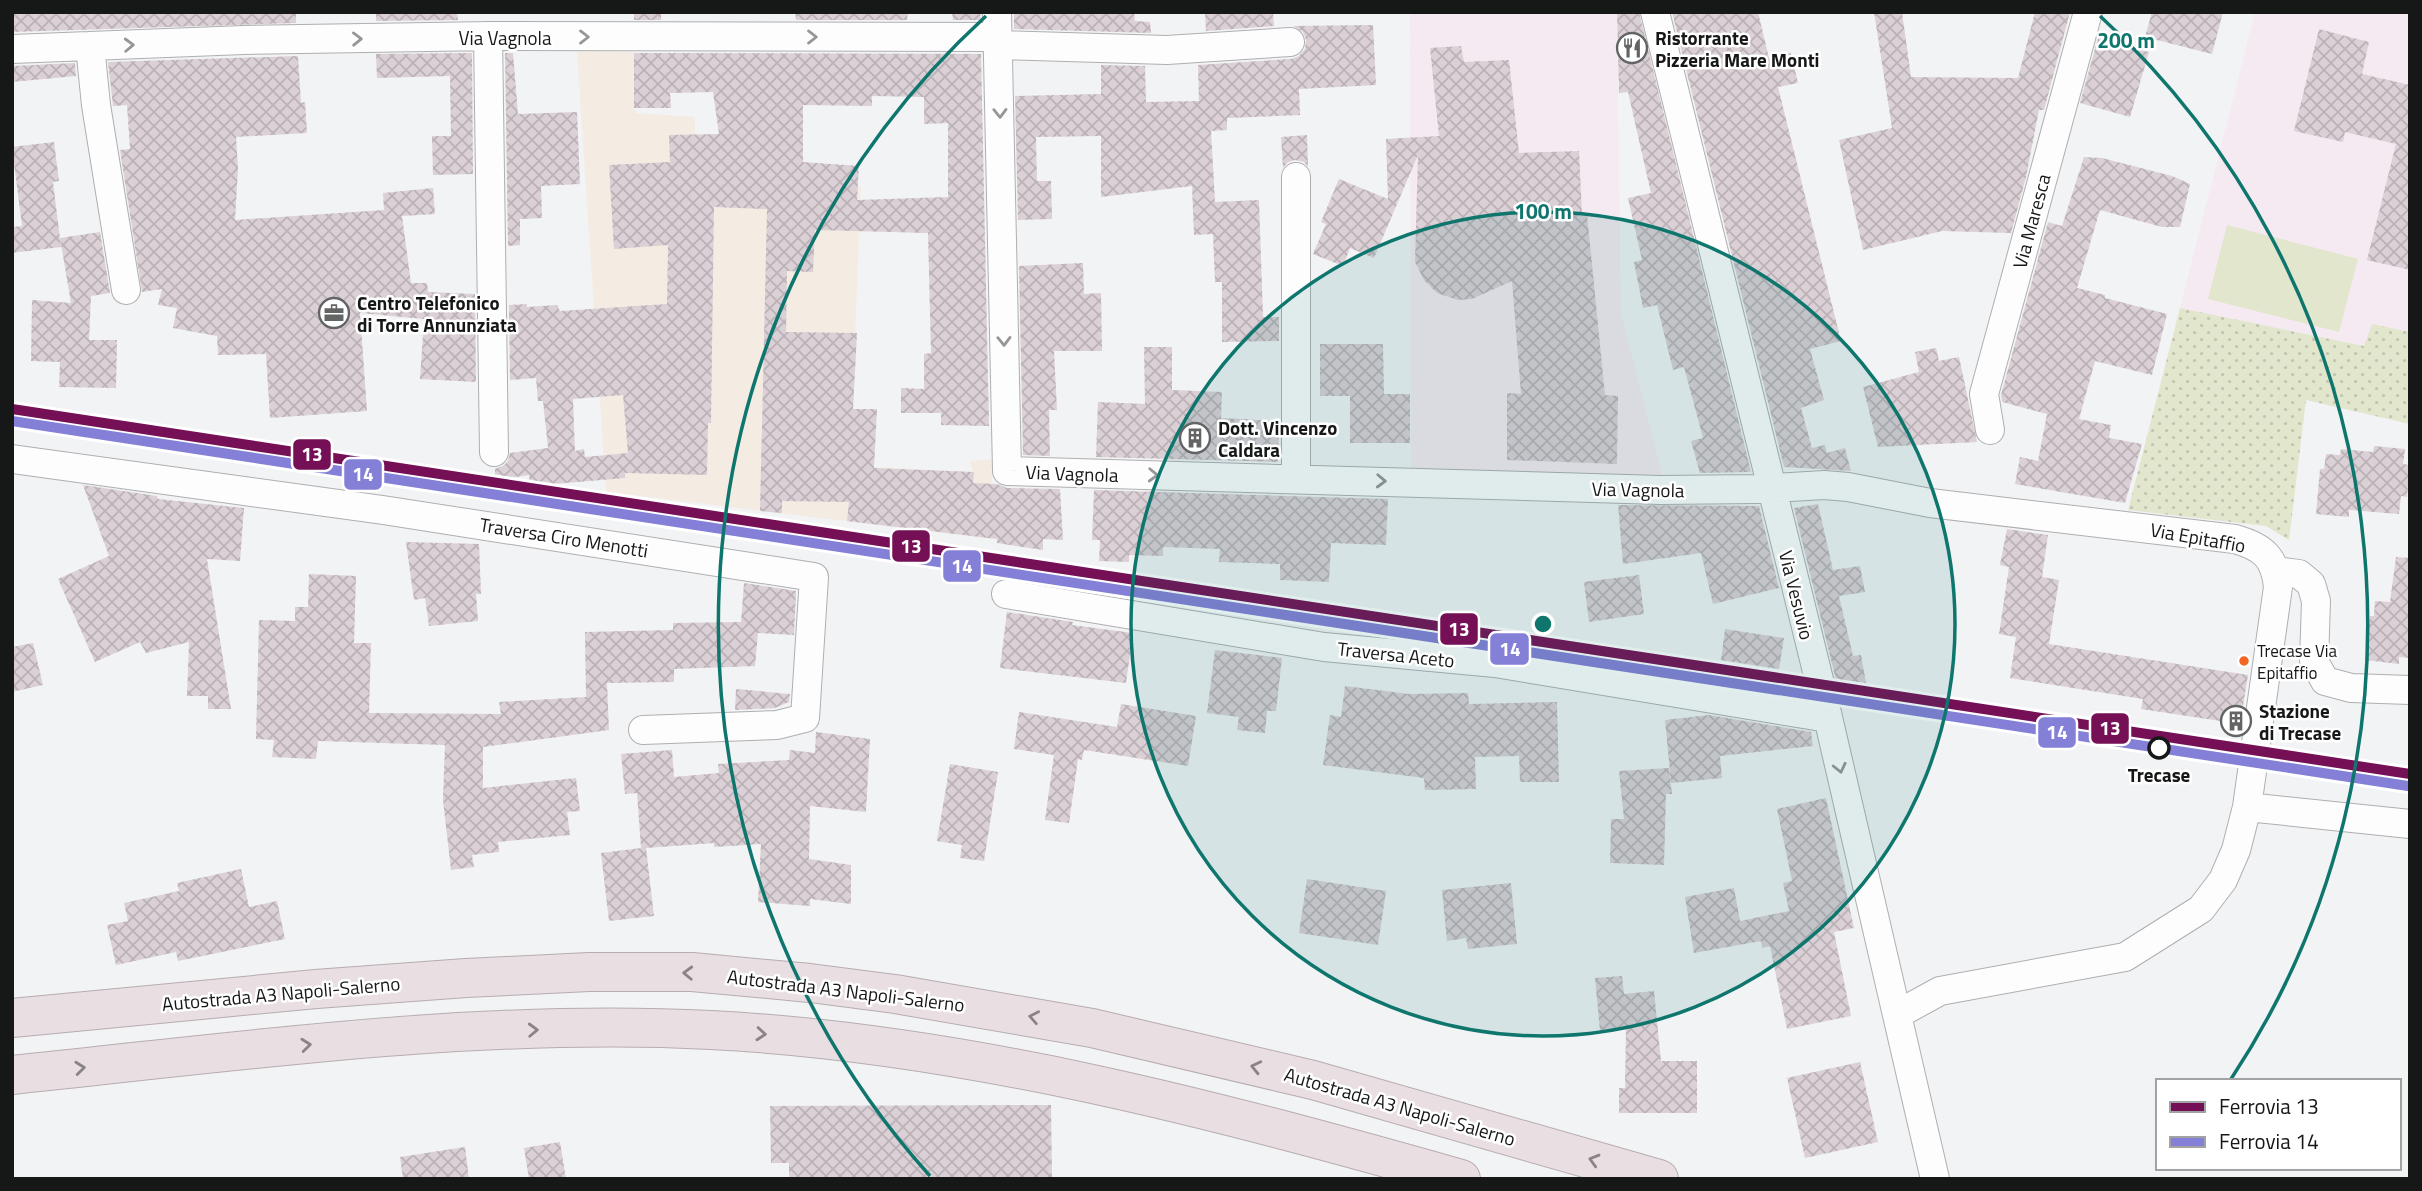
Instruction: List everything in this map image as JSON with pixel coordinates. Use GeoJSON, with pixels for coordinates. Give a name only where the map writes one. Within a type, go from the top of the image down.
{"type":"FeatureCollection","features":[{"type":"Feature","properties":{"kind":"highway","name":"Autostrada A3 Napoli-Salerno"},"geometry":{"type":"LineString","coordinates":[[12,1018],[316,989],[589,972],[692,972],[810,983],[1009,1012],[1117,1034],[1313,1080],[1659,1179]]}},
{"type":"Feature","properties":{"kind":"highway"},"geometry":{"type":"LineString","coordinates":[[12,1075],[316,1044],[472,1032],[598,1028],[710,1030],[819,1039],[910,1051],[1072,1080],[1188,1106],[1461,1179]]}},
{"type":"Feature","properties":{"kind":"street","name":"Via Vesuvio"},"geometry":{"type":"LineString","coordinates":[[1655,12],[1828,718],[1935,1179]]}},
{"type":"Feature","properties":{"kind":"street","name":"Via Maresca"},"geometry":{"type":"LineString","coordinates":[[1990,430],[1984,394],[2088,12]]}},
{"type":"Feature","properties":{"kind":"street","name":"Via Vagnola"},"geometry":{"type":"LineString","coordinates":[[998,31],[1007,471],[1660,490],[1770,488]]}},
{"type":"Feature","properties":{"kind":"street","name":"Via Vagnola"},"geometry":{"type":"LineString","coordinates":[[12,49],[244,40],[998,31],[1167,50],[1290,42]]}},
{"type":"Feature","properties":{"kind":"street"},"geometry":{"type":"LineString","coordinates":[[488,36],[494,452]]}},
{"type":"Feature","properties":{"kind":"street"},"geometry":{"type":"LineString","coordinates":[[90,46],[96,105],[125,290]]}},
{"type":"Feature","properties":{"kind":"street"},"geometry":{"type":"LineString","coordinates":[[1296,177],[1296,479]]}},
{"type":"Feature","properties":{"kind":"street","name":"Traversa Ciro Menotti"},"geometry":{"type":"LineString","coordinates":[[12,459],[383,510],[814,577],[805,718],[777,725],[643,730]]}},
{"type":"Feature","properties":{"kind":"street","name":"Via Epitaffio"},"geometry":{"type":"LineString","coordinates":[[1770,488],[1824,485],[1848,487],[1930,503],[2235,539],[2252,544],[2266,554],[2276,571]]}},
{"type":"Feature","properties":{"kind":"street"},"geometry":{"type":"LineString","coordinates":[[1898,1014],[1940,991],[2125,957],[2201,909],[2223,880],[2236,850],[2247,807],[2278,587],[2276,571],[2299,574],[2311,584],[2316,601],[2314,661],[2325,681],[2351,688],[2410,691]]}},
{"type":"Feature","properties":{"kind":"street","name":"Traversa Aceto"},"geometry":{"type":"LineString","coordinates":[[1006,594],[1324,647],[1495,663],[1828,718]]}},
{"type":"Feature","properties":{"kind":"street"},"geometry":{"type":"LineString","coordinates":[[2247,807],[2410,824]]}},
{"type":"Feature","properties":{"kind":"shaded area"},"geometry":{"type":"Polygon","coordinates":[[[1410,12],[1617,12],[1621,313],[1663,478],[1411,473],[1410,12]]]}},
{"type":"Feature","properties":{"kind":"shaded area"},"geometry":{"type":"Polygon","coordinates":[[[2255,12],[2410,12],[2410,332],[2372,324],[2364,346],[2180,308],[2255,12]]]}},
{"type":"Feature","properties":{"kind":"shaded area"},"geometry":{"type":"Polygon","coordinates":[[[577,51],[634,52],[636,113],[695,117],[695,180],[861,187],[850,466],[973,472],[970,461],[992,459],[992,539],[606,492],[577,51]]]}},
{"type":"Feature","properties":{"kind":"green space"},"geometry":{"type":"Polygon","coordinates":[[[2227,225],[2358,259],[2339,332],[2208,299],[2227,225]]]}},
{"type":"Feature","properties":{"kind":"green space"},"geometry":{"type":"Polygon","coordinates":[[[2180,308],[2364,346],[2372,324],[2410,332],[2410,424],[2306,400],[2289,540],[2266,526],[2128,510],[2180,308]]]}},
{"type":"Feature","properties":{"kind":"building"},"geometry":{"type":"Polygon","coordinates":[[[12,12],[296,12],[296,23],[12,32],[12,12]]]}},
{"type":"Feature","properties":{"kind":"building"},"geometry":{"type":"Polygon","coordinates":[[[376,12],[457,12],[458,20],[376,21],[376,12]]]}},
{"type":"Feature","properties":{"kind":"building"},"geometry":{"type":"Polygon","coordinates":[[[634,12],[661,12],[661,20],[634,20],[634,12]]]}},
{"type":"Feature","properties":{"kind":"building"},"geometry":{"type":"Polygon","coordinates":[[[795,12],[908,12],[907,20],[796,20],[795,12]]]}},
{"type":"Feature","properties":{"kind":"building"},"geometry":{"type":"Polygon","coordinates":[[[952,12],[980,12],[981,20],[953,20],[952,12]]]}},
{"type":"Feature","properties":{"kind":"building"},"geometry":{"type":"Polygon","coordinates":[[[1014,12],[1134,12],[1135,21],[1150,22],[1151,33],[1014,29],[1014,12]]]}},
{"type":"Feature","properties":{"kind":"building"},"geometry":{"type":"Polygon","coordinates":[[[1273,12],[1274,26],[1206,31],[1205,13],[1273,12]]]}},
{"type":"Feature","properties":{"kind":"building"},"geometry":{"type":"Polygon","coordinates":[[[1617,12],[1639,12],[1751,472],[1700,473],[1691,441],[1703,438],[1684,367],[1673,370],[1657,305],[1643,308],[1634,262],[1642,260],[1628,198],[1651,193],[1628,92],[1619,93],[1617,12]]]}},
{"type":"Feature","properties":{"kind":"building"},"geometry":{"type":"Polygon","coordinates":[[[1672,12],[1758,12],[1769,58],[1791,53],[1798,83],[1778,87],[1841,341],[1810,349],[1824,400],[1801,408],[1812,448],[1825,445],[1827,453],[1845,448],[1851,471],[1784,467],[1672,12]]]}},
{"type":"Feature","properties":{"kind":"building"},"geometry":{"type":"Polygon","coordinates":[[[1874,12],[1902,12],[1911,77],[2018,78],[2035,12],[2070,12],[2044,110],[2039,110],[2026,177],[2011,233],[1942,231],[1863,250],[1839,140],[1892,128],[1874,12]]]}},
{"type":"Feature","properties":{"kind":"building"},"geometry":{"type":"Polygon","coordinates":[[[2152,12],[2223,12],[2212,54],[2145,37],[2152,12]]]}},
{"type":"Feature","properties":{"kind":"building"},"geometry":{"type":"Polygon","coordinates":[[[1373,25],[1376,85],[1299,89],[1300,115],[1227,118],[1227,130],[1211,131],[1215,202],[1259,200],[1263,317],[1279,317],[1279,341],[1222,342],[1222,282],[1215,282],[1213,234],[1194,235],[1192,186],[1101,197],[1101,136],[1036,137],[1037,181],[1051,181],[1052,219],[1018,220],[1015,96],[1101,94],[1101,65],[1145,66],[1146,102],[1199,101],[1198,65],[1291,59],[1299,56],[1305,49],[1306,40],[1303,32],[1293,26],[1373,25]]]}},
{"type":"Feature","properties":{"kind":"building"},"geometry":{"type":"Polygon","coordinates":[[[2319,29],[2369,42],[2362,74],[2410,85],[2410,270],[2367,260],[2396,144],[2345,132],[2343,142],[2294,131],[2319,29]]]}},
{"type":"Feature","properties":{"kind":"building"},"geometry":{"type":"Polygon","coordinates":[[[2098,38],[2149,52],[2130,117],[2080,103],[2098,38]]]}},
{"type":"Feature","properties":{"kind":"building"},"geometry":{"type":"Polygon","coordinates":[[[1461,46],[1464,62],[1509,60],[1519,153],[1579,151],[1582,214],[1587,214],[1605,395],[1618,396],[1617,464],[1507,460],[1507,393],[1521,394],[1512,281],[1472,299],[1458,300],[1437,293],[1424,280],[1415,262],[1418,155],[1374,258],[1350,248],[1343,266],[1313,254],[1326,224],[1321,222],[1339,179],[1388,199],[1386,139],[1439,136],[1430,48],[1461,46]]]}},
{"type":"Feature","properties":{"kind":"building"},"geometry":{"type":"Polygon","coordinates":[[[472,53],[473,174],[433,175],[432,136],[451,136],[450,76],[377,78],[376,54],[472,53]]]}},
{"type":"Feature","properties":{"kind":"building"},"geometry":{"type":"Polygon","coordinates":[[[505,53],[513,53],[518,114],[577,112],[580,184],[541,186],[542,218],[520,219],[520,245],[508,246],[505,53]]]}},
{"type":"Feature","properties":{"kind":"building"},"geometry":{"type":"Polygon","coordinates":[[[634,53],[981,54],[989,426],[941,425],[941,413],[901,413],[901,388],[924,389],[924,354],[931,353],[928,233],[815,230],[813,272],[787,271],[786,332],[857,333],[853,409],[877,409],[874,468],[974,472],[973,483],[997,484],[1007,488],[1060,489],[1063,540],[1043,539],[1043,550],[997,543],[997,539],[847,521],[849,502],[782,501],[782,513],[760,511],[767,209],[714,207],[711,423],[708,423],[707,475],[625,473],[625,478],[530,486],[529,475],[509,478],[495,475],[495,469],[508,461],[510,453],[548,448],[543,401],[538,401],[536,378],[510,380],[509,305],[557,305],[560,311],[667,304],[668,245],[614,249],[609,165],[670,162],[669,135],[719,134],[713,92],[670,93],[671,108],[634,108],[634,53]],[[872,96],[872,106],[803,105],[803,162],[859,166],[857,200],[948,197],[948,123],[924,124],[924,97],[872,96]],[[623,395],[573,399],[575,451],[584,449],[585,457],[628,453],[623,395]]]}},
{"type":"Feature","properties":{"kind":"building"},"geometry":{"type":"Polygon","coordinates":[[[298,56],[301,103],[305,102],[307,133],[236,137],[238,168],[235,220],[384,210],[383,193],[433,188],[435,214],[402,216],[411,283],[427,283],[428,292],[475,294],[476,382],[420,379],[424,319],[360,313],[367,411],[270,418],[266,354],[218,355],[217,336],[173,328],[177,308],[158,305],[162,289],[142,292],[120,150],[130,149],[127,105],[113,106],[108,62],[298,56]]]}},
{"type":"Feature","properties":{"kind":"building"},"geometry":{"type":"Polygon","coordinates":[[[75,63],[76,76],[12,82],[12,66],[75,63]]]}},
{"type":"Feature","properties":{"kind":"building"},"geometry":{"type":"Polygon","coordinates":[[[1307,135],[1308,167],[1304,162],[1295,160],[1288,162],[1283,168],[1281,137],[1307,135]]]}},
{"type":"Feature","properties":{"kind":"building"},"geometry":{"type":"Polygon","coordinates":[[[54,142],[59,181],[53,182],[61,247],[12,253],[12,227],[22,226],[12,147],[54,142]]]}},
{"type":"Feature","properties":{"kind":"building"},"geometry":{"type":"Polygon","coordinates":[[[2084,157],[2102,158],[2172,176],[2190,184],[2180,227],[2162,227],[2100,210],[2077,288],[2167,314],[2152,375],[2095,361],[2079,419],[2111,425],[2109,438],[2142,444],[2125,503],[2015,484],[2020,457],[2038,461],[2047,414],[2002,402],[2001,395],[2048,222],[2062,226],[2084,157]]]}},
{"type":"Feature","properties":{"kind":"building"},"geometry":{"type":"Polygon","coordinates":[[[100,232],[110,293],[91,296],[89,340],[117,340],[116,388],[59,387],[60,362],[31,361],[32,300],[71,303],[60,238],[100,232]]]}},
{"type":"Feature","properties":{"kind":"building"},"geometry":{"type":"Polygon","coordinates":[[[1083,263],[1084,294],[1101,293],[1102,351],[1054,351],[1057,410],[1049,410],[1050,456],[1023,455],[1019,266],[1083,263]]]}},
{"type":"Feature","properties":{"kind":"building"},"geometry":{"type":"Polygon","coordinates":[[[1320,344],[1383,344],[1384,394],[1410,394],[1410,443],[1350,443],[1350,396],[1320,396],[1320,344]]]}},
{"type":"Feature","properties":{"kind":"building"},"geometry":{"type":"Polygon","coordinates":[[[1144,347],[1172,347],[1172,390],[1222,392],[1221,418],[1279,421],[1278,462],[1096,457],[1098,402],[1145,404],[1144,347]]]}},
{"type":"Feature","properties":{"kind":"building"},"geometry":{"type":"Polygon","coordinates":[[[1936,348],[1939,361],[1959,357],[1977,442],[1878,447],[1863,387],[1919,372],[1915,352],[1936,348]]]}},
{"type":"Feature","properties":{"kind":"building"},"geometry":{"type":"Polygon","coordinates":[[[2374,446],[2405,449],[2403,464],[2410,465],[2407,497],[2401,496],[2399,514],[2349,510],[2349,517],[2316,514],[2320,469],[2324,469],[2326,454],[2340,455],[2341,449],[2373,452],[2374,446]]]}},
{"type":"Feature","properties":{"kind":"building"},"geometry":{"type":"Polygon","coordinates":[[[83,485],[157,496],[158,499],[244,508],[240,561],[207,559],[231,709],[208,709],[208,696],[187,696],[189,642],[146,653],[140,642],[95,662],[58,579],[109,556],[83,485]]]}},
{"type":"Feature","properties":{"kind":"building"},"geometry":{"type":"Polygon","coordinates":[[[1094,490],[1388,499],[1386,545],[1331,543],[1329,582],[1280,580],[1280,564],[1219,562],[1220,549],[1163,547],[1163,556],[1129,555],[1129,562],[1099,561],[1100,540],[1092,540],[1094,490]]]}},
{"type":"Feature","properties":{"kind":"building"},"geometry":{"type":"Polygon","coordinates":[[[1818,504],[1833,570],[1860,566],[1865,592],[1839,596],[1853,656],[1861,655],[1866,683],[1836,680],[1794,508],[1818,504]]]}},
{"type":"Feature","properties":{"kind":"building"},"geometry":{"type":"Polygon","coordinates":[[[1618,505],[1759,506],[1779,588],[1713,604],[1701,553],[1623,564],[1618,505]]]}},
{"type":"Feature","properties":{"kind":"building"},"geometry":{"type":"Polygon","coordinates":[[[2007,529],[2048,535],[2042,577],[2059,580],[2049,644],[2248,675],[2240,724],[2141,709],[2143,699],[2010,678],[2016,637],[1999,634],[2009,567],[2000,565],[2007,529]]]}},
{"type":"Feature","properties":{"kind":"building"},"geometry":{"type":"Polygon","coordinates":[[[406,542],[479,544],[481,594],[476,594],[478,621],[429,626],[425,598],[414,600],[406,542]]]}},
{"type":"Feature","properties":{"kind":"building"},"geometry":{"type":"Polygon","coordinates":[[[2396,557],[2410,558],[2410,658],[2399,657],[2399,664],[2365,660],[2370,616],[2374,616],[2375,601],[2390,602],[2396,557]]]}},
{"type":"Feature","properties":{"kind":"building"},"geometry":{"type":"Polygon","coordinates":[[[309,574],[356,576],[354,643],[371,643],[369,713],[501,714],[499,702],[586,697],[585,632],[673,630],[673,623],[741,622],[744,583],[796,591],[794,635],[758,633],[755,666],[674,669],[674,682],[607,683],[609,730],[483,747],[483,788],[576,778],[580,811],[567,812],[570,835],[498,842],[499,852],[472,855],[474,867],[451,870],[443,800],[445,745],[318,741],[316,759],[272,757],[274,740],[256,739],[259,620],[295,621],[295,607],[308,607],[309,574]]]}},
{"type":"Feature","properties":{"kind":"building"},"geometry":{"type":"Polygon","coordinates":[[[1639,575],[1644,614],[1589,622],[1584,582],[1639,575]]]}},
{"type":"Feature","properties":{"kind":"building"},"geometry":{"type":"Polygon","coordinates":[[[1007,612],[1073,622],[1072,625],[1133,633],[1126,683],[1000,668],[1007,612]]]}},
{"type":"Feature","properties":{"kind":"building"},"geometry":{"type":"Polygon","coordinates":[[[1725,629],[1784,638],[1779,669],[1721,660],[1725,629]]]}},
{"type":"Feature","properties":{"kind":"building"},"geometry":{"type":"Polygon","coordinates":[[[33,643],[43,685],[12,692],[12,647],[33,643]]]}},
{"type":"Feature","properties":{"kind":"building"},"geometry":{"type":"Polygon","coordinates":[[[1215,650],[1282,658],[1276,711],[1267,711],[1265,733],[1237,730],[1239,717],[1207,713],[1215,650]]]}},
{"type":"Feature","properties":{"kind":"building"},"geometry":{"type":"Polygon","coordinates":[[[1345,686],[1409,694],[1468,693],[1469,704],[1557,702],[1559,782],[1520,782],[1519,756],[1475,757],[1476,789],[1425,790],[1424,778],[1323,765],[1330,715],[1341,717],[1345,686]]]}},
{"type":"Feature","properties":{"kind":"building"},"geometry":{"type":"Polygon","coordinates":[[[736,689],[790,694],[789,702],[775,708],[735,710],[736,689]]]}},
{"type":"Feature","properties":{"kind":"building"},"geometry":{"type":"Polygon","coordinates":[[[1121,704],[1196,716],[1188,766],[1084,750],[1082,760],[1078,759],[1069,823],[1045,820],[1054,755],[1014,749],[1019,712],[1117,727],[1121,704]]]}},
{"type":"Feature","properties":{"kind":"building"},"geometry":{"type":"Polygon","coordinates":[[[1709,715],[1811,732],[1813,746],[1720,756],[1722,778],[1671,783],[1665,720],[1709,715]]]}},
{"type":"Feature","properties":{"kind":"building"},"geometry":{"type":"Polygon","coordinates":[[[816,732],[870,739],[866,812],[810,806],[809,859],[851,865],[851,904],[810,899],[810,906],[758,902],[761,844],[714,847],[714,843],[646,848],[654,916],[609,921],[601,853],[641,848],[637,793],[625,794],[621,754],[672,750],[674,777],[719,773],[718,764],[789,760],[790,750],[815,753],[816,732]]]}},
{"type":"Feature","properties":{"kind":"building"},"geometry":{"type":"Polygon","coordinates":[[[950,764],[998,772],[984,861],[960,858],[962,845],[937,841],[950,764]]]}},
{"type":"Feature","properties":{"kind":"building"},"geometry":{"type":"Polygon","coordinates":[[[1669,768],[1672,794],[1666,794],[1664,865],[1610,863],[1611,819],[1624,819],[1619,771],[1669,768]]]}},
{"type":"Feature","properties":{"kind":"building"},"geometry":{"type":"Polygon","coordinates":[[[1826,798],[1854,928],[1834,932],[1851,1016],[1787,1029],[1770,946],[1762,948],[1761,941],[1694,953],[1685,897],[1734,888],[1740,921],[1789,911],[1783,883],[1792,881],[1777,809],[1826,798]]]}},
{"type":"Feature","properties":{"kind":"building"},"geometry":{"type":"Polygon","coordinates":[[[241,869],[249,907],[277,901],[285,939],[178,961],[176,952],[116,965],[107,925],[128,921],[124,903],[179,891],[177,883],[241,869]]]}},
{"type":"Feature","properties":{"kind":"building"},"geometry":{"type":"Polygon","coordinates":[[[1307,879],[1386,891],[1378,945],[1299,933],[1307,879]]]}},
{"type":"Feature","properties":{"kind":"building"},"geometry":{"type":"Polygon","coordinates":[[[1511,883],[1517,944],[1468,949],[1466,938],[1447,941],[1442,890],[1511,883]]]}},
{"type":"Feature","properties":{"kind":"building"},"geometry":{"type":"Polygon","coordinates":[[[1622,976],[1624,994],[1654,991],[1661,1061],[1697,1061],[1697,1113],[1619,1113],[1619,1088],[1625,1088],[1626,1029],[1600,1031],[1595,978],[1622,976]]]}},
{"type":"Feature","properties":{"kind":"building"},"geometry":{"type":"Polygon","coordinates":[[[1860,1062],[1878,1142],[1805,1158],[1787,1078],[1860,1062]]]}},
{"type":"Feature","properties":{"kind":"building"},"geometry":{"type":"Polygon","coordinates":[[[1051,1105],[1052,1179],[789,1179],[789,1163],[771,1163],[770,1106],[1051,1105]]]}},
{"type":"Feature","properties":{"kind":"building"},"geometry":{"type":"Polygon","coordinates":[[[560,1142],[566,1179],[529,1179],[524,1148],[560,1142]]]}},
{"type":"Feature","properties":{"kind":"building"},"geometry":{"type":"Polygon","coordinates":[[[465,1147],[469,1179],[403,1179],[400,1157],[465,1147]]]}},
{"type":"Feature","properties":{"kind":"rail line","name":"13"},"geometry":{"type":"LineString","coordinates":[[12,409],[2410,774]]}},
{"type":"Feature","properties":{"kind":"rail line","name":"14"},"geometry":{"type":"LineString","coordinates":[[12,421],[2408,786]]}},
{"type":"Feature","properties":{"kind":"place","name":"Ristorrante Pizzeria Mare Monti"},"geometry":{"type":"Point","coordinates":[1632,48]}},
{"type":"Feature","properties":{"kind":"place","name":"Centro Telefonico di Torre Annunziata"},"geometry":{"type":"Point","coordinates":[334,313]}},
{"type":"Feature","properties":{"kind":"place","name":"Dott. Vincenzo Caldara"},"geometry":{"type":"Point","coordinates":[1195,438]}},
{"type":"Feature","properties":{"kind":"place","name":"Trecase Via Epitaffio"},"geometry":{"type":"Point","coordinates":[2244,661]}},
{"type":"Feature","properties":{"kind":"place","name":"Stazione di Trecase"},"geometry":{"type":"Point","coordinates":[2236,721]}},
{"type":"Feature","properties":{"kind":"place","name":"Trecase"},"geometry":{"type":"Point","coordinates":[2159,748]}}]}
